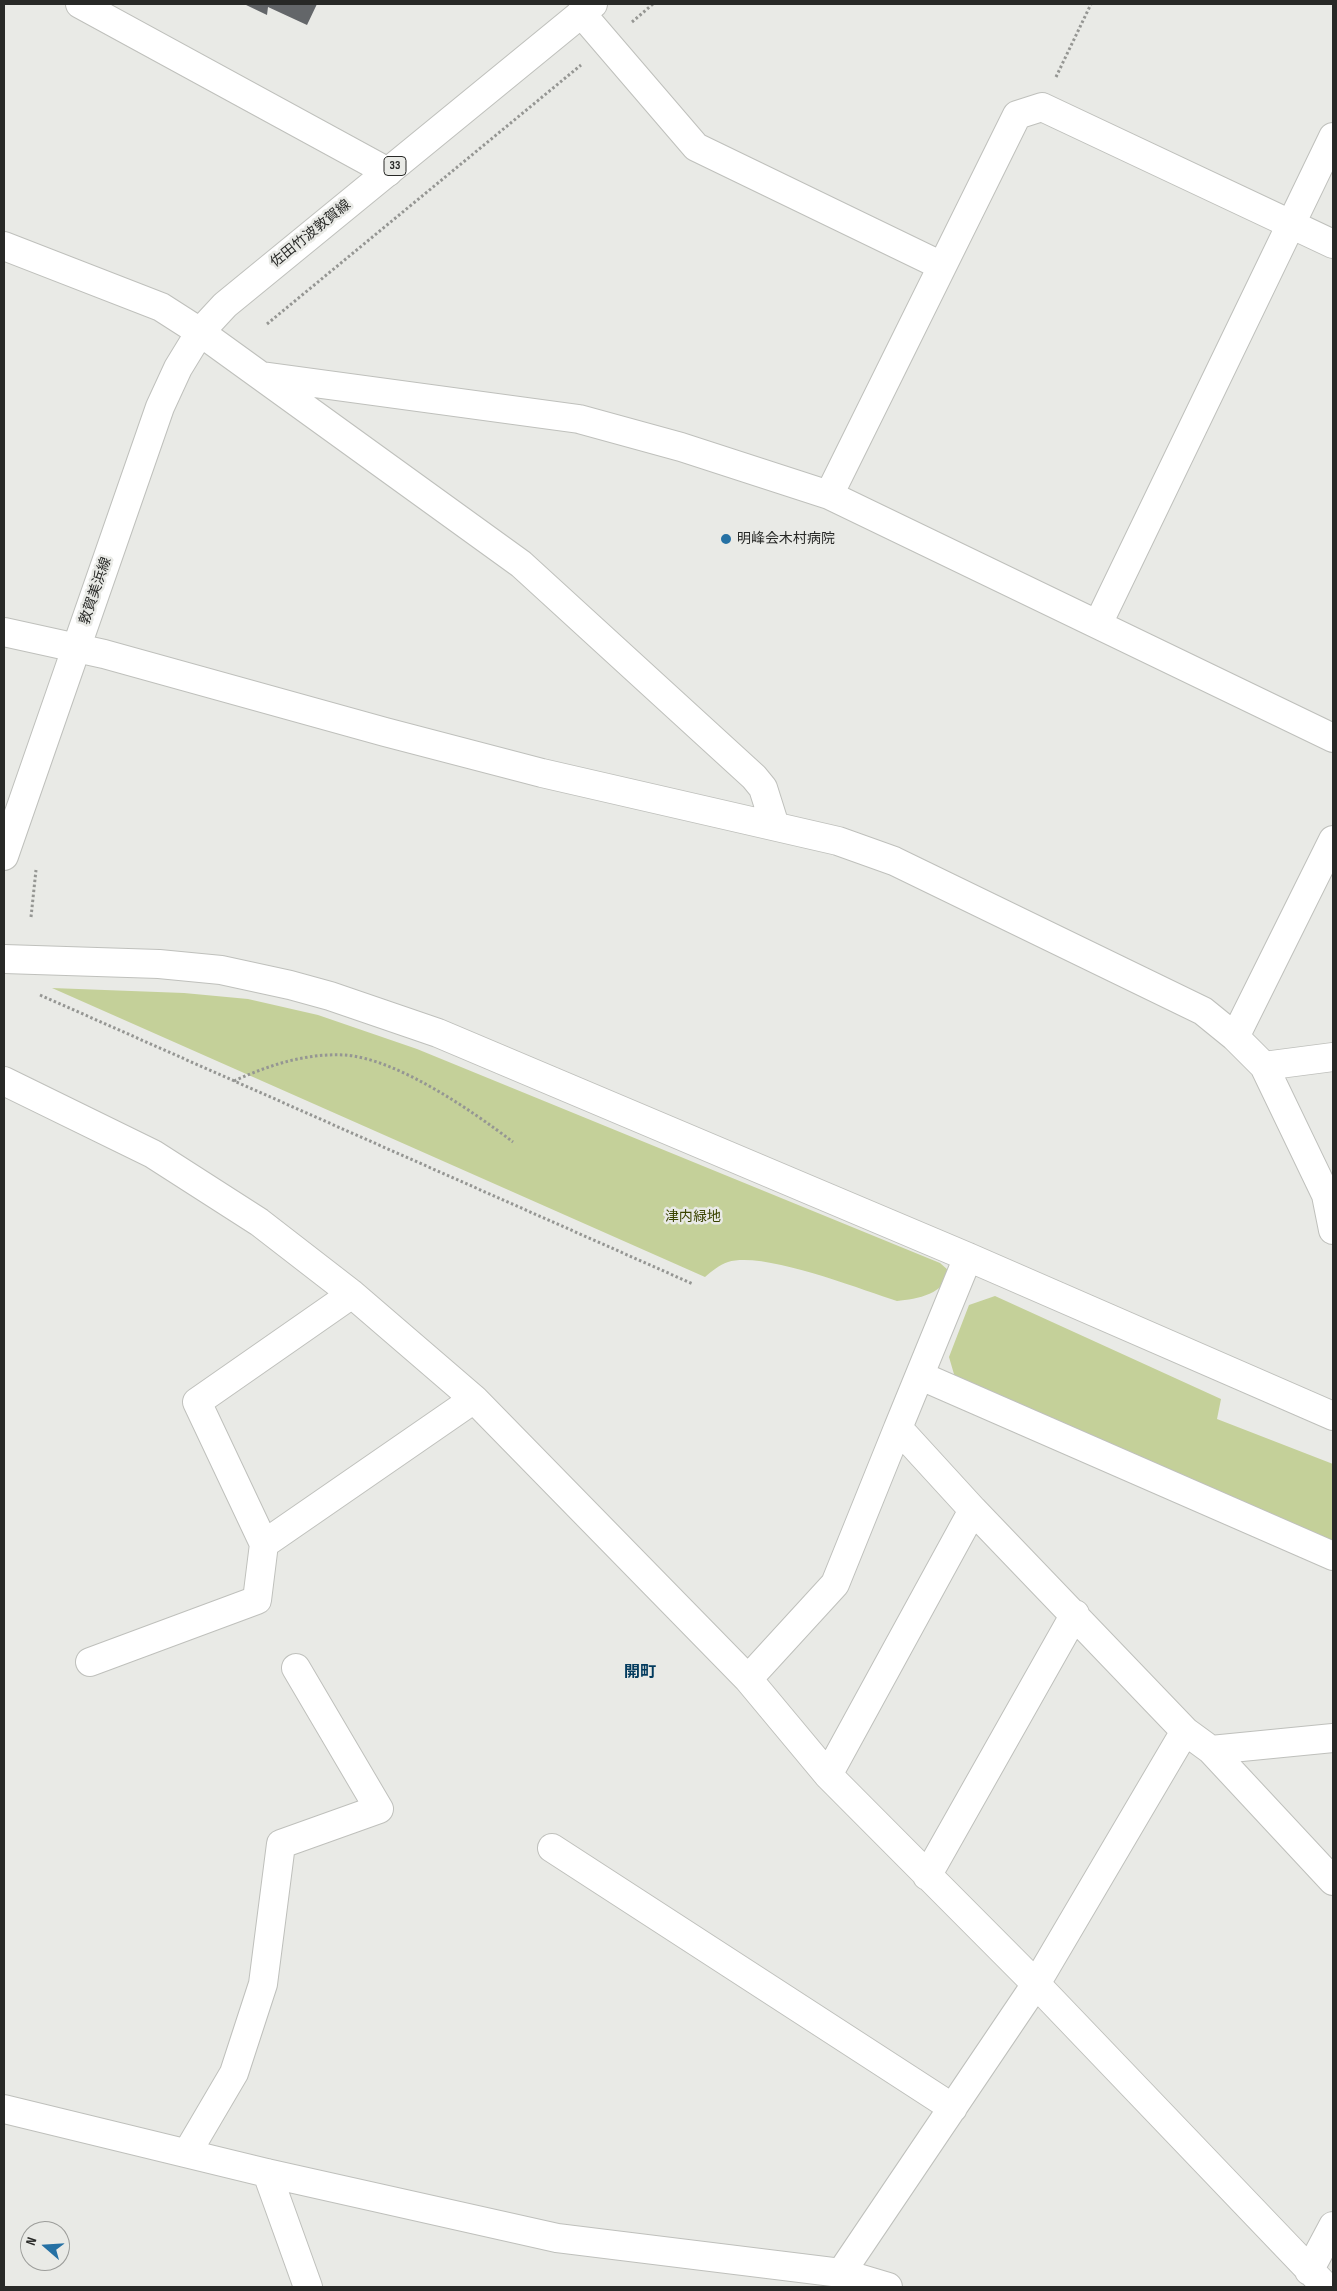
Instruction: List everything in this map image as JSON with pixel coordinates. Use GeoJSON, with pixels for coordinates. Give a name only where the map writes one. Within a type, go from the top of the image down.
{"type":"FeatureCollection","features":[{"type":"Feature","properties":{"kind":"street"},"geometry":{"type":"LineString","coordinates":[[80,4],[388,172]]}},
{"type":"Feature","properties":{"kind":"street"},"geometry":{"type":"LineString","coordinates":[[587,8],[608,43],[696,147],[942,266]]}},
{"type":"Feature","properties":{"kind":"street","name":"佐田竹波敦賀線"},"geometry":{"type":"LineString","coordinates":[[200,332],[225,304],[587,8]]}},
{"type":"Feature","properties":{"kind":"street"},"geometry":{"type":"LineString","coordinates":[[829,495],[1017,115],[1042,107],[1292,223],[1333,244]]}},
{"type":"Feature","properties":{"kind":"street"},"geometry":{"type":"LineString","coordinates":[[1098,624],[1333,137]]}},
{"type":"Feature","properties":{"kind":"street"},"geometry":{"type":"LineString","coordinates":[[4,246],[161,308],[200,332],[262,376],[521,564],[754,777],[763,788],[775,826]]}},
{"type":"Feature","properties":{"kind":"street","name":"敦賀美浜線"},"geometry":{"type":"LineString","coordinates":[[4,856],[160,407],[178,368],[200,332]]}},
{"type":"Feature","properties":{"kind":"street"},"geometry":{"type":"LineString","coordinates":[[262,376],[579,419],[681,447],[829,495],[1333,738]]}},
{"type":"Feature","properties":{"kind":"street"},"geometry":{"type":"LineString","coordinates":[[4,632],[76,647],[515,765],[838,841],[894,861],[1202,1011],[1235,1037],[1264,1066],[1330,1195],[1333,1230]]}},
{"type":"Feature","properties":{"kind":"street"},"geometry":{"type":"LineString","coordinates":[[1235,1037],[1333,840]]}},
{"type":"Feature","properties":{"kind":"street"},"geometry":{"type":"LineString","coordinates":[[4,959],[159,964],[221,970],[290,984],[438,1033],[968,1257],[1333,1416]]}},
{"type":"Feature","properties":{"kind":"street"},"geometry":{"type":"LineString","coordinates":[[1264,1066],[1333,1057]]}},
{"type":"Feature","properties":{"kind":"street"},"geometry":{"type":"LineString","coordinates":[[4,1081],[153,1154],[259,1222],[352,1294],[474,1399],[748,1679],[828,1775],[1036,1984],[1317,2279],[1333,2226]]}},
{"type":"Feature","properties":{"kind":"street"},"geometry":{"type":"LineString","coordinates":[[748,1679],[835,1584],[968,1257]]}},
{"type":"Feature","properties":{"kind":"street"},"geometry":{"type":"LineString","coordinates":[[90,1662],[257,1600],[264,1544],[197,1402],[352,1294]]}},
{"type":"Feature","properties":{"kind":"street"},"geometry":{"type":"LineString","coordinates":[[921,1376],[1333,1556]]}},
{"type":"Feature","properties":{"kind":"street"},"geometry":{"type":"LineString","coordinates":[[264,1544],[474,1399]]}},
{"type":"Feature","properties":{"kind":"street"},"geometry":{"type":"LineString","coordinates":[[898,1428],[973,1510],[1075,1614],[1185,1731],[1211,1750],[1333,1881]]}},
{"type":"Feature","properties":{"kind":"street"},"geometry":{"type":"LineString","coordinates":[[828,1775],[973,1510]]}},
{"type":"Feature","properties":{"kind":"street"},"geometry":{"type":"LineString","coordinates":[[927,1876],[1075,1614]]}},
{"type":"Feature","properties":{"kind":"street"},"geometry":{"type":"LineString","coordinates":[[188,2154],[234,2073],[263,1984],[281,1844],[379,1809],[296,1668]]}},
{"type":"Feature","properties":{"kind":"street"},"geometry":{"type":"LineString","coordinates":[[841,2273],[1036,1984],[1185,1731]]}},
{"type":"Feature","properties":{"kind":"street"},"geometry":{"type":"LineString","coordinates":[[1211,1750],[1333,1738]]}},
{"type":"Feature","properties":{"kind":"street"},"geometry":{"type":"LineString","coordinates":[[552,1848],[953,2108]]}},
{"type":"Feature","properties":{"kind":"street"},"geometry":{"type":"LineString","coordinates":[[4,2109],[267,2173],[557,2238],[841,2273],[888,2287]]}},
{"type":"Feature","properties":{"kind":"street"},"geometry":{"type":"LineString","coordinates":[[267,2173],[308,2287]]}},
{"type":"Feature","properties":{"kind":"path"},"geometry":{"type":"LineString","coordinates":[[267,324],[654,4]]}},
{"type":"Feature","properties":{"kind":"path"},"geometry":{"type":"LineString","coordinates":[[1042,107],[1091,4]]}},
{"type":"Feature","properties":{"kind":"path"},"geometry":{"type":"LineString","coordinates":[[34,993],[693,1284]]}},
{"type":"Feature","properties":{"kind":"path"},"geometry":{"type":"LineString","coordinates":[[234,1081],[253,1072],[289,1060],[326,1055],[346,1055],[369,1060],[418,1080],[461,1105],[513,1142]]}},
{"type":"Feature","properties":{"kind":"green space","name":"津内緑地"},"geometry":{"type":"Polygon","coordinates":[[[52,988],[184,993],[248,999],[318,1015],[417,1049],[940,1263],[948,1270],[946,1278],[937,1290],[930,1294],[897,1301],[836,1280],[787,1266],[764,1262],[744,1260],[728,1262],[719,1266],[705,1277],[52,988]]]}},
{"type":"Feature","properties":{"kind":"green space"},"geometry":{"type":"Polygon","coordinates":[[[995,1296],[1221,1399],[1217,1419],[1333,1464],[1333,1541],[956,1381],[949,1357],[969,1305],[995,1296]]]}},
{"type":"Feature","properties":{"kind":"building"},"geometry":{"type":"Polygon","coordinates":[[[244,4],[317,4],[307,25],[268,7],[267,15],[244,4]]]}},
{"type":"Feature","properties":{"kind":"place","name":"明峰会木村病院"},"geometry":{"type":"Point","coordinates":[726,539]}},
{"type":"Feature","properties":{"kind":"district","name":"開町"},"geometry":{"type":"Point","coordinates":[640,1673]}}]}
